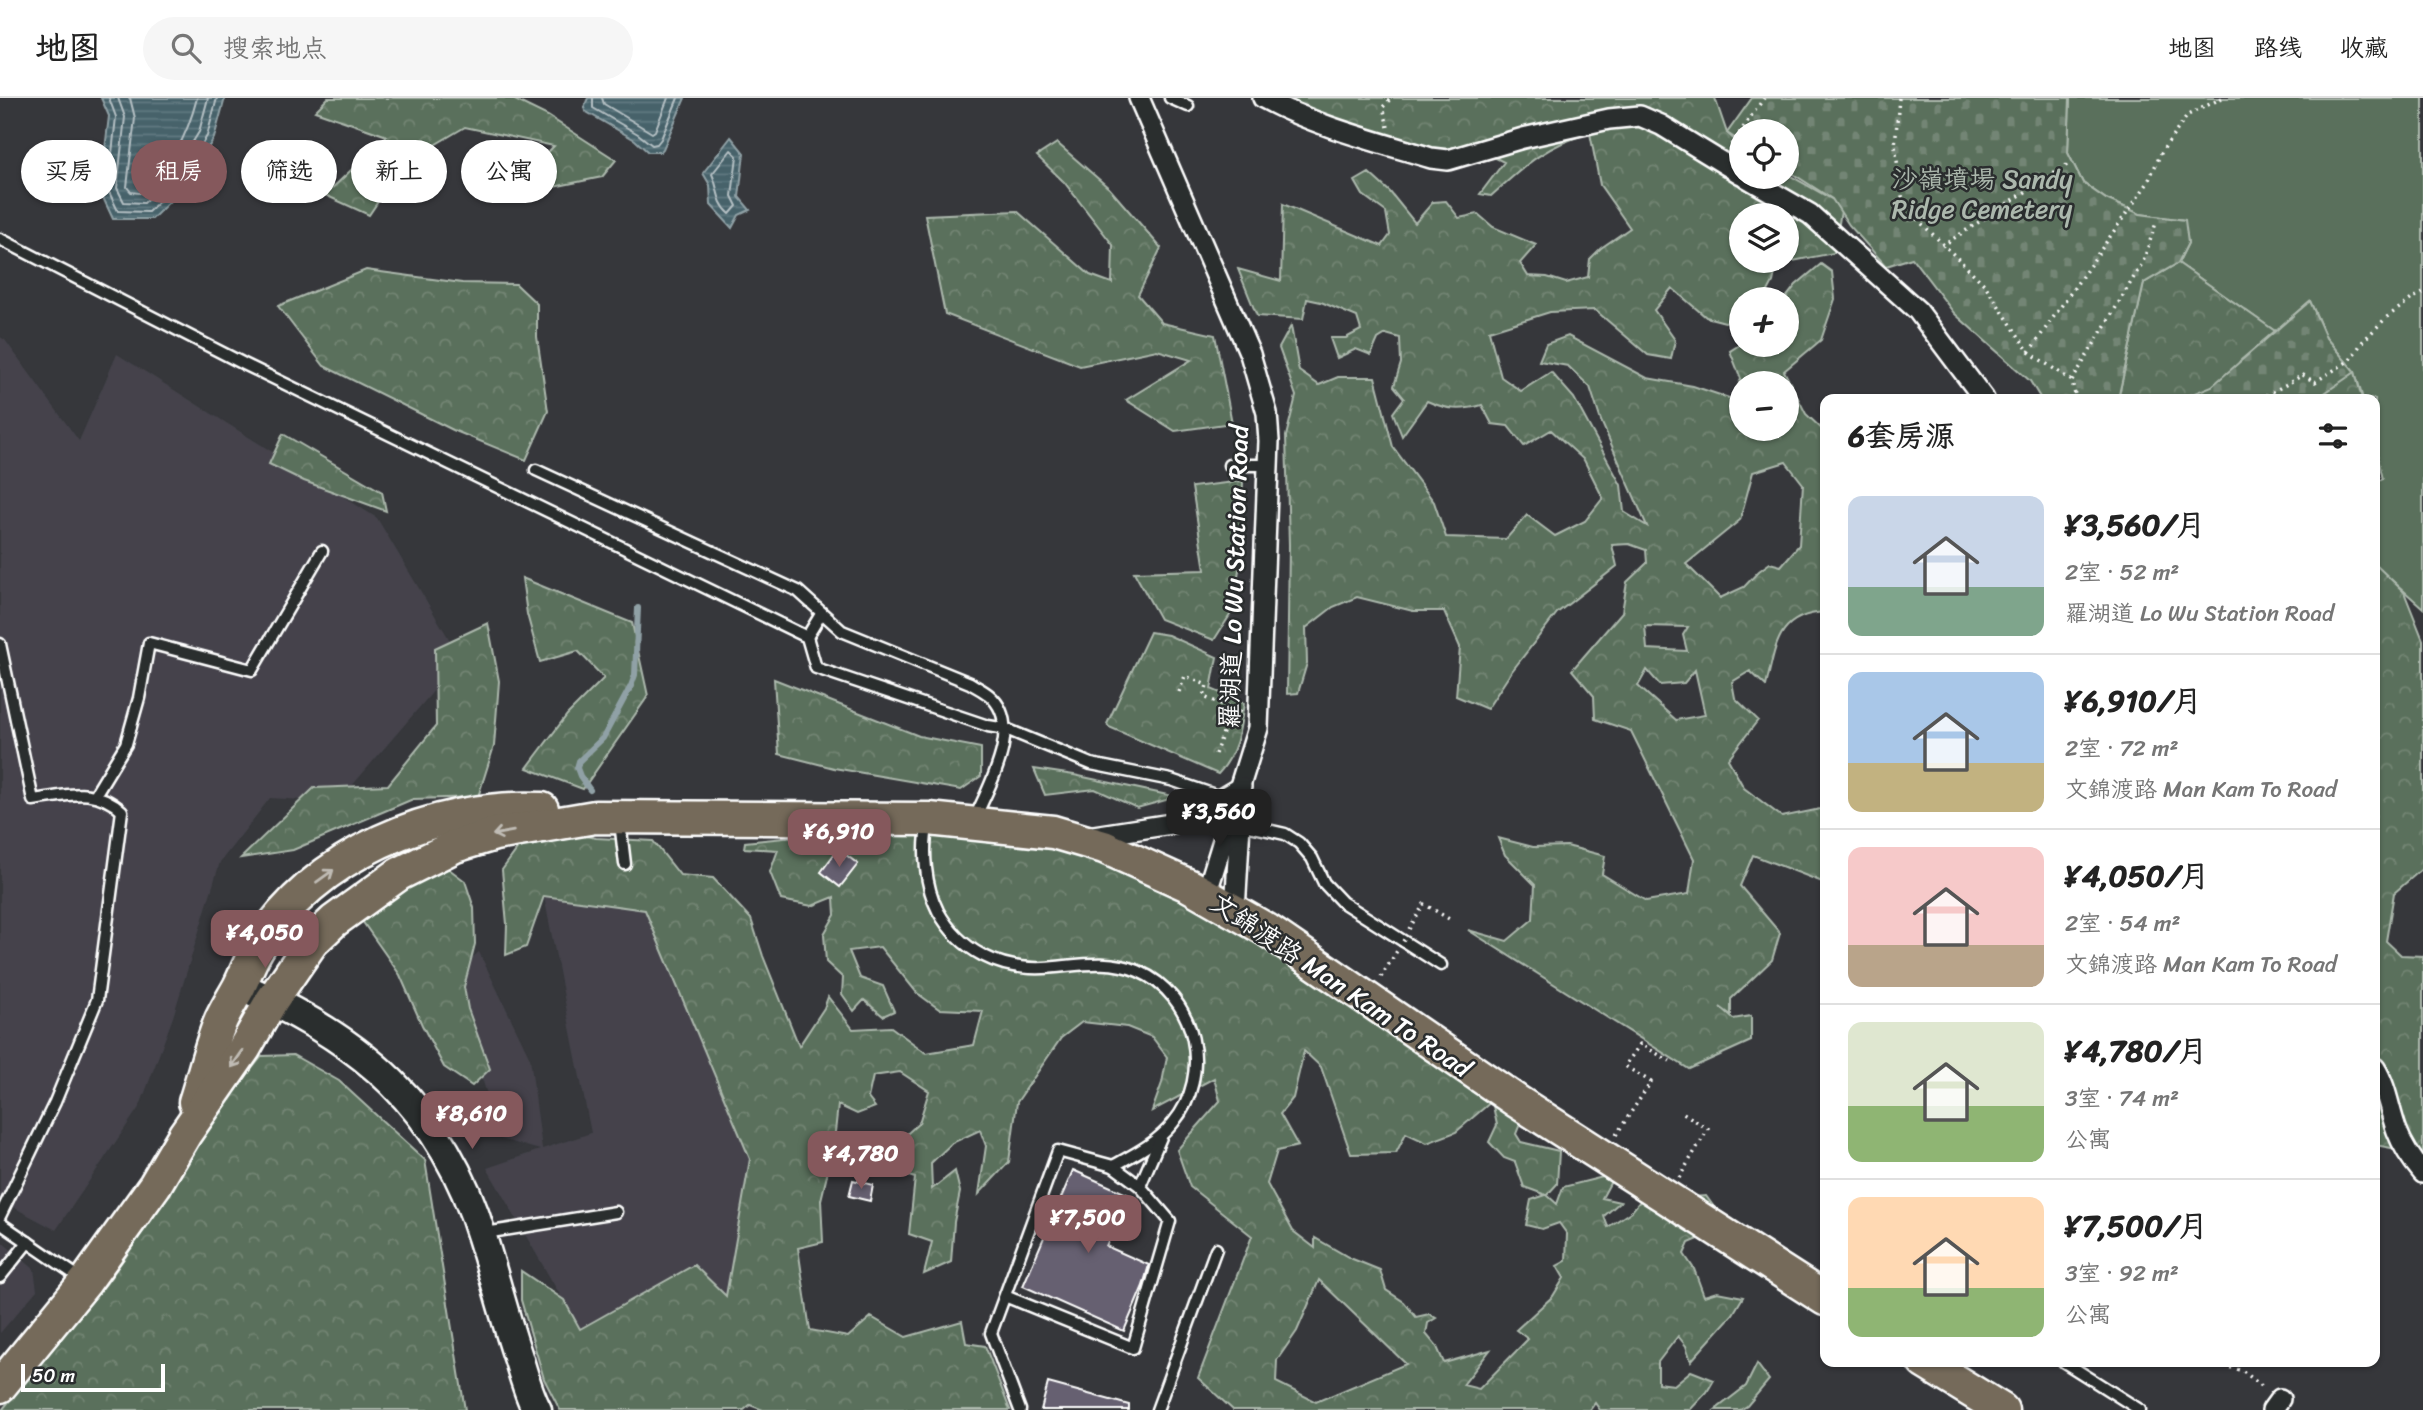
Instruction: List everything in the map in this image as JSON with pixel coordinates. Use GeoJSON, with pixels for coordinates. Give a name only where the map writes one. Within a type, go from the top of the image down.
{"type":"FeatureCollection","features":[{"type":"Feature","properties":{"kind":"main road","name":"文錦渡路 Man Kam To Road"},"geometry":{"type":"LineString","coordinates":[[185,1135],[221,1020],[257,949],[274,924],[319,880],[382,840],[411,827],[505,810],[540,808],[607,817],[929,819],[1052,832],[1104,847],[1206,895],[1321,965],[1439,1050],[1820,1296]]}},
{"type":"Feature","properties":{"kind":"main road","name":"文錦渡路 Man Kam To Road"},"geometry":{"type":"LineString","coordinates":[[0,1386],[86,1282],[155,1185],[185,1135],[244,1049],[272,1000],[312,942],[334,921],[398,874],[473,840],[495,834],[607,817]]}},
{"type":"Feature","properties":{"kind":"main road"},"geometry":{"type":"LineString","coordinates":[[1932,1367],[2002,1410]]}},
{"type":"Feature","properties":{"kind":"street","name":"羅湖道 Lo Wu Station Road"},"geometry":{"type":"LineString","coordinates":[[1139,98],[1250,354],[1267,413],[1270,465],[1258,727],[1206,895]]}},
{"type":"Feature","properties":{"kind":"street"},"geometry":{"type":"LineString","coordinates":[[1263,98],[1281,108],[1328,125],[1431,158],[1448,160],[1523,138],[1609,119],[1640,116],[1661,125],[1729,167]]}},
{"type":"Feature","properties":{"kind":"street"},"geometry":{"type":"LineString","coordinates":[[1766,189],[1810,215],[1918,311],[1980,394]]}},
{"type":"Feature","properties":{"kind":"street"},"geometry":{"type":"LineString","coordinates":[[1076,839],[1171,824],[1192,816],[1241,787]]}},
{"type":"Feature","properties":{"kind":"street","name":"羅湖道 Lo Wu Station Road"},"geometry":{"type":"LineString","coordinates":[[1235,911],[1241,787]]}},
{"type":"Feature","properties":{"kind":"street"},"geometry":{"type":"LineString","coordinates":[[239,986],[295,1011],[341,1040],[405,1094],[439,1141],[460,1182],[481,1234],[506,1323],[537,1410]]}},
{"type":"Feature","properties":{"kind":"street"},"geometry":{"type":"LineString","coordinates":[[2380,1079],[2397,1132],[2410,1158],[2423,1173]]}},
{"type":"Feature","properties":{"kind":"lane"},"geometry":{"type":"LineString","coordinates":[[1170,98],[1188,106]]}},
{"type":"Feature","properties":{"kind":"lane"},"geometry":{"type":"LineString","coordinates":[[0,239],[244,364],[807,637],[816,667],[988,726],[1006,729],[1091,764],[1171,780],[1224,798]]}},
{"type":"Feature","properties":{"kind":"lane"},"geometry":{"type":"LineString","coordinates":[[1230,465],[1270,465]]}},
{"type":"Feature","properties":{"kind":"lane"},"geometry":{"type":"LineString","coordinates":[[536,470],[798,591],[842,631],[970,683],[989,695],[998,706],[1006,729],[999,765],[973,824]]}},
{"type":"Feature","properties":{"kind":"lane"},"geometry":{"type":"LineString","coordinates":[[95,795],[126,744],[139,698],[149,643],[252,670],[322,551]]}},
{"type":"Feature","properties":{"kind":"lane"},"geometry":{"type":"LineString","coordinates":[[807,637],[821,614]]}},
{"type":"Feature","properties":{"kind":"lane"},"geometry":{"type":"LineString","coordinates":[[0,644],[33,800],[88,793],[111,800],[122,811],[97,1000],[55,1102],[0,1216]]}},
{"type":"Feature","properties":{"kind":"lane"},"geometry":{"type":"LineString","coordinates":[[607,817],[625,864]]}},
{"type":"Feature","properties":{"kind":"lane"},"geometry":{"type":"LineString","coordinates":[[929,819],[925,839],[931,892],[950,930],[969,948],[990,960],[1014,966],[1046,968],[1097,963],[1125,967],[1138,971],[1160,985],[1179,1005],[1195,1045],[1194,1078],[1185,1105],[1161,1137],[1140,1186]]}},
{"type":"Feature","properties":{"kind":"lane"},"geometry":{"type":"LineString","coordinates":[[1241,824],[1285,834],[1299,843],[1312,858],[1324,883],[1342,902],[1441,965]]}},
{"type":"Feature","properties":{"kind":"lane"},"geometry":{"type":"LineString","coordinates":[[1113,1166],[1161,1137]]}},
{"type":"Feature","properties":{"kind":"lane"},"geometry":{"type":"LineString","coordinates":[[1004,1296],[1133,1348],[1170,1221],[1140,1186],[1113,1166],[1058,1151],[1004,1296],[991,1334],[1020,1410]]}},
{"type":"Feature","properties":{"kind":"lane"},"geometry":{"type":"LineString","coordinates":[[481,1234],[616,1212]]}},
{"type":"Feature","properties":{"kind":"lane"},"geometry":{"type":"LineString","coordinates":[[0,1223],[86,1282]]}},
{"type":"Feature","properties":{"kind":"lane"},"geometry":{"type":"LineString","coordinates":[[0,1277],[27,1242]]}},
{"type":"Feature","properties":{"kind":"lane"},"geometry":{"type":"LineString","coordinates":[[1157,1410],[1216,1249]]}},
{"type":"Feature","properties":{"kind":"lane"},"geometry":{"type":"LineString","coordinates":[[2072,1367],[2140,1410]]}},
{"type":"Feature","properties":{"kind":"path"},"geometry":{"type":"LineString","coordinates":[[1391,98],[1383,107],[1392,146]]}},
{"type":"Feature","properties":{"kind":"path"},"geometry":{"type":"LineString","coordinates":[[1720,161],[1764,98]]}},
{"type":"Feature","properties":{"kind":"path"},"geometry":{"type":"LineString","coordinates":[[1899,98],[1895,146],[1902,196],[1918,220],[1984,285],[2029,352],[2072,382],[2075,394]]}},
{"type":"Feature","properties":{"kind":"path"},"geometry":{"type":"LineString","coordinates":[[2029,352],[2147,184],[2172,136],[2182,127],[2188,115],[2222,98]]}},
{"type":"Feature","properties":{"kind":"path"},"geometry":{"type":"LineString","coordinates":[[1942,246],[2070,163]]}},
{"type":"Feature","properties":{"kind":"path"},"geometry":{"type":"LineString","coordinates":[[2072,382],[2143,262],[2156,223]]}},
{"type":"Feature","properties":{"kind":"path"},"geometry":{"type":"LineString","coordinates":[[2269,394],[2303,376],[2315,382],[2350,360],[2363,341],[2387,317],[2423,293]]}},
{"type":"Feature","properties":{"kind":"path"},"geometry":{"type":"LineString","coordinates":[[1180,692],[1185,677],[1207,685],[1204,697],[1248,714]]}},
{"type":"Feature","properties":{"kind":"path"},"geometry":{"type":"LineString","coordinates":[[1215,754],[1232,709]]}},
{"type":"Feature","properties":{"kind":"path"},"geometry":{"type":"LineString","coordinates":[[1417,936],[1408,931],[1424,904],[1451,920]]}},
{"type":"Feature","properties":{"kind":"path"},"geometry":{"type":"LineString","coordinates":[[1381,977],[1405,938]]}},
{"type":"Feature","properties":{"kind":"path"},"geometry":{"type":"LineString","coordinates":[[1615,1138],[1651,1082],[1625,1066],[1640,1044],[1670,1061]]}},
{"type":"Feature","properties":{"kind":"path"},"geometry":{"type":"LineString","coordinates":[[1670,1173],[1679,1178],[1708,1129],[1682,1112]]}},
{"type":"Feature","properties":{"kind":"path"},"geometry":{"type":"LineString","coordinates":[[2228,1367],[2243,1371],[2276,1405]]}},
{"type":"Feature","properties":{"kind":"shaded area"},"geometry":{"type":"Polygon","coordinates":[[[0,337],[5,340],[79,441],[117,354],[377,518],[461,659],[338,802],[270,798],[220,862],[173,1017],[140,1106],[56,1230],[0,1200],[0,337]]]}},
{"type":"Feature","properties":{"kind":"shaded area"},"geometry":{"type":"Polygon","coordinates":[[[544,896],[645,909],[752,1164],[726,1296],[694,1265],[580,1330],[487,1168],[540,1150],[501,1139],[450,976],[479,952],[530,1058],[542,1149],[591,1133],[544,896]]]}},
{"type":"Feature","properties":{"kind":"shaded area"},"geometry":{"type":"Polygon","coordinates":[[[0,1243],[34,1269],[37,1290],[0,1333],[0,1243]]]}},
{"type":"Feature","properties":{"kind":"green space"},"geometry":{"type":"Polygon","coordinates":[[[328,98],[511,98],[548,116],[616,160],[602,177],[557,186],[557,140],[526,140],[465,127],[443,140],[383,140],[387,136],[315,111],[328,98]]]}},
{"type":"Feature","properties":{"kind":"green space"},"geometry":{"type":"Polygon","coordinates":[[[1263,98],[1715,98],[1729,135],[1729,189],[1799,189],[1799,181],[1842,205],[1834,253],[1799,260],[1799,203],[1729,203],[1729,273],[1775,273],[1773,282],[1770,287],[1729,287],[1729,321],[1725,322],[1706,317],[1672,288],[1654,310],[1675,340],[1671,359],[1648,355],[1595,310],[1550,312],[1489,331],[1501,377],[1521,391],[1551,372],[1574,398],[1621,485],[1624,512],[1647,526],[1601,421],[1590,387],[1568,366],[1539,361],[1546,344],[1568,336],[1647,378],[1693,386],[1729,398],[1729,441],[1799,441],[1799,400],[1806,414],[1820,427],[1820,613],[1809,614],[1787,626],[1776,646],[1766,686],[1750,671],[1732,682],[1735,698],[1758,720],[1728,759],[1744,788],[1782,817],[1820,809],[1820,881],[1753,855],[1740,886],[1780,933],[1772,960],[1731,999],[1731,1015],[1720,1007],[1733,1019],[1751,1016],[1751,1041],[1689,1069],[1468,930],[1507,941],[1533,919],[1535,885],[1505,855],[1498,838],[1533,847],[1567,846],[1605,856],[1602,874],[1646,901],[1689,894],[1694,859],[1631,731],[1595,719],[1594,696],[1572,670],[1622,612],[1627,582],[1647,563],[1646,550],[1629,544],[1612,545],[1617,566],[1557,613],[1512,671],[1487,709],[1456,696],[1460,647],[1444,611],[1413,611],[1357,597],[1333,607],[1306,628],[1307,663],[1298,693],[1287,694],[1289,545],[1286,436],[1296,396],[1279,348],[1291,326],[1299,371],[1319,385],[1338,377],[1375,377],[1393,447],[1434,502],[1446,537],[1506,539],[1527,515],[1555,536],[1585,521],[1603,498],[1584,460],[1551,430],[1524,446],[1508,426],[1492,424],[1482,405],[1454,409],[1427,401],[1402,436],[1393,413],[1404,398],[1394,386],[1401,363],[1400,338],[1386,334],[1378,339],[1371,355],[1356,349],[1337,358],[1330,338],[1346,338],[1361,330],[1357,317],[1307,299],[1303,319],[1257,316],[1238,269],[1281,281],[1283,204],[1382,246],[1390,235],[1386,212],[1363,195],[1355,181],[1369,173],[1390,192],[1415,223],[1433,202],[1446,201],[1459,218],[1478,214],[1493,227],[1536,245],[1520,263],[1528,276],[1547,277],[1566,283],[1588,277],[1590,259],[1630,228],[1600,185],[1590,133],[1548,150],[1491,196],[1480,194],[1504,162],[1482,151],[1431,158],[1263,98]],[[1786,462],[1753,472],[1740,520],[1686,564],[1720,598],[1744,587],[1770,563],[1781,566],[1799,545],[1803,484],[1786,462]],[[1645,626],[1647,649],[1687,651],[1683,635],[1688,627],[1645,626]],[[1647,670],[1638,686],[1676,720],[1705,715],[1695,670],[1684,683],[1660,685],[1647,670]]]}},
{"type":"Feature","properties":{"kind":"green space","name":"沙嶺墳場 Sandy Ridge Cemetery"},"geometry":{"type":"Polygon","coordinates":[[[1752,98],[2070,98],[2068,153],[2083,183],[2106,199],[2140,214],[2185,220],[2188,243],[2178,263],[2144,283],[2119,394],[2038,394],[2030,381],[1954,313],[1912,258],[1886,266],[1849,225],[1832,199],[1799,178],[1799,119],[1737,119],[1752,98]]]}},
{"type":"Feature","properties":{"kind":"green space"},"geometry":{"type":"Polygon","coordinates":[[[2070,98],[2423,98],[2423,608],[2380,569],[2380,480],[2383,479],[2380,467],[2380,394],[2362,394],[2355,372],[2326,338],[2310,301],[2275,331],[2178,263],[2188,243],[2184,220],[2140,214],[2106,199],[2083,183],[2068,153],[2070,98]]]}},
{"type":"Feature","properties":{"kind":"green space"},"geometry":{"type":"Polygon","coordinates":[[[1057,143],[1110,189],[1161,248],[1138,295],[1162,323],[1215,335],[1232,423],[1175,431],[1126,400],[1191,360],[1157,350],[1080,366],[945,314],[925,215],[1017,211],[1090,275],[1112,283],[1113,245],[1064,182],[1037,156],[1057,143]]]}},
{"type":"Feature","properties":{"kind":"green space"},"geometry":{"type":"Polygon","coordinates":[[[351,170],[351,203],[377,203],[369,215],[337,200],[337,184],[351,170]]]}},
{"type":"Feature","properties":{"kind":"green space"},"geometry":{"type":"Polygon","coordinates":[[[2178,263],[2275,331],[2240,361],[2221,394],[2119,394],[2144,283],[2178,263]]]}},
{"type":"Feature","properties":{"kind":"green space"},"geometry":{"type":"Polygon","coordinates":[[[1821,264],[1832,272],[1835,299],[1821,340],[1784,371],[1738,371],[1732,357],[1799,357],[1799,287],[1794,287],[1821,264]]]}},
{"type":"Feature","properties":{"kind":"green space"},"geometry":{"type":"Polygon","coordinates":[[[366,270],[462,283],[516,284],[537,304],[537,337],[548,411],[526,460],[453,430],[324,366],[278,306],[366,270]]]}},
{"type":"Feature","properties":{"kind":"green space"},"geometry":{"type":"Polygon","coordinates":[[[2310,301],[2326,338],[2355,372],[2323,394],[2192,394],[2212,386],[2310,301]]]}},
{"type":"Feature","properties":{"kind":"green space"},"geometry":{"type":"Polygon","coordinates":[[[2355,372],[2361,394],[2320,394],[2355,372]]]}},
{"type":"Feature","properties":{"kind":"green space"},"geometry":{"type":"Polygon","coordinates":[[[283,434],[382,492],[386,511],[304,481],[269,464],[283,434]]]}},
{"type":"Feature","properties":{"kind":"green space"},"geometry":{"type":"Polygon","coordinates":[[[1243,481],[1240,564],[1232,612],[1214,640],[1160,619],[1134,572],[1205,570],[1192,487],[1243,481]]]}},
{"type":"Feature","properties":{"kind":"green space"},"geometry":{"type":"Polygon","coordinates":[[[2380,569],[2404,592],[2423,640],[2423,868],[2394,893],[2386,941],[2401,955],[2423,956],[2423,1154],[2380,1146],[2380,569]]]}},
{"type":"Feature","properties":{"kind":"green space"},"geometry":{"type":"Polygon","coordinates":[[[522,578],[632,623],[648,696],[583,789],[527,768],[567,715],[604,678],[578,651],[540,662],[527,614],[522,578]]]}},
{"type":"Feature","properties":{"kind":"green space"},"geometry":{"type":"Polygon","coordinates":[[[488,623],[499,681],[494,746],[478,797],[413,799],[293,850],[241,858],[314,788],[388,785],[436,726],[435,648],[488,623]]]}},
{"type":"Feature","properties":{"kind":"green space"},"geometry":{"type":"Polygon","coordinates":[[[1150,632],[1168,635],[1217,657],[1211,689],[1244,703],[1234,750],[1218,774],[1107,724],[1150,632]]]}},
{"type":"Feature","properties":{"kind":"green space"},"geometry":{"type":"Polygon","coordinates":[[[774,679],[919,736],[981,748],[981,776],[961,790],[834,768],[779,754],[774,679]]]}},
{"type":"Feature","properties":{"kind":"green space"},"geometry":{"type":"Polygon","coordinates":[[[1034,769],[1177,797],[1137,808],[1095,789],[1045,795],[1034,769]]]}},
{"type":"Feature","properties":{"kind":"green space"},"geometry":{"type":"Polygon","coordinates":[[[910,819],[1126,857],[1526,1109],[1516,1134],[1521,1142],[1559,1151],[1557,1184],[1547,1195],[1557,1204],[1563,1187],[1615,1174],[1602,1198],[1620,1202],[1604,1216],[1608,1227],[1632,1211],[1645,1195],[1662,1199],[1706,1196],[1716,1210],[1706,1236],[1689,1243],[1684,1254],[1694,1269],[1704,1296],[1717,1292],[1743,1297],[1733,1314],[1691,1361],[1686,1346],[1678,1336],[1658,1362],[1658,1383],[1674,1385],[1691,1371],[1714,1380],[1707,1392],[1690,1410],[1600,1410],[1595,1403],[1590,1410],[1233,1410],[1198,1378],[1252,1236],[1190,1187],[1177,1150],[1220,1101],[1214,1078],[1152,1111],[1162,1083],[1167,1057],[1152,1037],[1127,1027],[1082,1022],[1061,1038],[1017,1102],[1009,1162],[979,1194],[986,1146],[980,1130],[952,1143],[931,1163],[932,1189],[955,1171],[960,1192],[954,1222],[951,1262],[924,1274],[932,1242],[909,1234],[915,1178],[896,1172],[888,1151],[919,1123],[929,1091],[900,1072],[873,1076],[868,1098],[875,1107],[857,1114],[838,1105],[833,1150],[821,1200],[823,1242],[798,1248],[810,1330],[848,1337],[871,1317],[906,1337],[962,1321],[966,1343],[985,1346],[1010,1410],[763,1410],[750,1405],[744,1410],[560,1410],[544,1379],[521,1300],[521,1271],[564,1300],[580,1329],[694,1265],[726,1296],[750,1159],[645,910],[544,896],[526,947],[506,955],[507,924],[502,870],[524,840],[560,831],[596,838],[653,841],[680,875],[713,878],[751,919],[799,1046],[824,1008],[828,997],[853,1029],[891,1027],[926,1053],[974,1045],[983,1011],[939,1009],[917,993],[880,947],[849,951],[860,978],[883,986],[894,1011],[883,1016],[864,1000],[854,1011],[842,994],[843,978],[826,962],[824,934],[835,915],[834,897],[812,906],[781,900],[770,872],[778,850],[744,848],[745,842],[835,833],[910,819]],[[1304,1051],[1293,1098],[1280,1114],[1298,1146],[1277,1151],[1267,1184],[1293,1231],[1315,1248],[1315,1238],[1350,1258],[1380,1270],[1386,1290],[1404,1302],[1416,1317],[1429,1314],[1436,1318],[1428,1323],[1426,1334],[1437,1347],[1444,1363],[1490,1350],[1463,1385],[1479,1389],[1528,1339],[1516,1330],[1553,1296],[1564,1278],[1557,1266],[1566,1261],[1567,1234],[1559,1223],[1542,1229],[1526,1225],[1531,1200],[1546,1195],[1524,1187],[1515,1162],[1504,1158],[1489,1142],[1497,1125],[1492,1101],[1456,1132],[1427,1143],[1406,1133],[1396,1153],[1351,1154],[1321,1067],[1304,1051]],[[1319,1280],[1297,1331],[1277,1360],[1276,1382],[1316,1402],[1406,1364],[1319,1280]]]}},
{"type":"Feature","properties":{"kind":"green space"},"geometry":{"type":"Polygon","coordinates":[[[441,863],[465,881],[474,908],[475,944],[464,987],[468,1009],[490,1069],[472,1086],[444,1067],[400,975],[360,918],[441,863]]]}},
{"type":"Feature","properties":{"kind":"green space"},"geometry":{"type":"Polygon","coordinates":[[[293,1055],[339,1081],[425,1160],[465,1410],[2,1410],[106,1284],[152,1219],[199,1134],[262,1056],[293,1055]]]}},
{"type":"Feature","properties":{"kind":"green space"},"geometry":{"type":"Polygon","coordinates":[[[1757,1364],[1769,1380],[1747,1406],[1740,1410],[1715,1410],[1746,1386],[1757,1364]]]}},
{"type":"Feature","properties":{"kind":"water"},"geometry":{"type":"Polygon","coordinates":[[[101,98],[225,98],[213,140],[131,140],[131,203],[168,203],[152,219],[113,219],[106,203],[117,203],[117,140],[106,140],[109,116],[101,98]]]}},
{"type":"Feature","properties":{"kind":"water"},"geometry":{"type":"Polygon","coordinates":[[[588,98],[685,98],[663,149],[660,152],[648,152],[635,140],[585,111],[588,98]]]}},
{"type":"Feature","properties":{"kind":"water"},"geometry":{"type":"Polygon","coordinates":[[[731,137],[744,153],[739,197],[750,210],[739,215],[732,228],[711,205],[710,185],[703,173],[731,137]]]}},
{"type":"Feature","properties":{"kind":"building"},"geometry":{"type":"Polygon","coordinates":[[[835,853],[843,859],[846,855],[858,864],[840,887],[821,872],[835,853]]]}},
{"type":"Feature","properties":{"kind":"building"},"geometry":{"type":"Polygon","coordinates":[[[1073,1170],[1129,1195],[1106,1246],[1149,1265],[1124,1331],[1023,1286],[1073,1170]]]}},
{"type":"Feature","properties":{"kind":"building"},"geometry":{"type":"Polygon","coordinates":[[[853,1180],[873,1185],[870,1201],[849,1196],[853,1180]]]}},
{"type":"Feature","properties":{"kind":"building"},"geometry":{"type":"Polygon","coordinates":[[[1048,1383],[1129,1405],[1129,1410],[1041,1410],[1048,1383]]]}},
{"type":"Feature","properties":{"kind":"waterway"},"geometry":{"type":"LineString","coordinates":[[590,790],[577,768],[579,761],[603,738],[631,686],[635,675],[638,608]]}}]}
